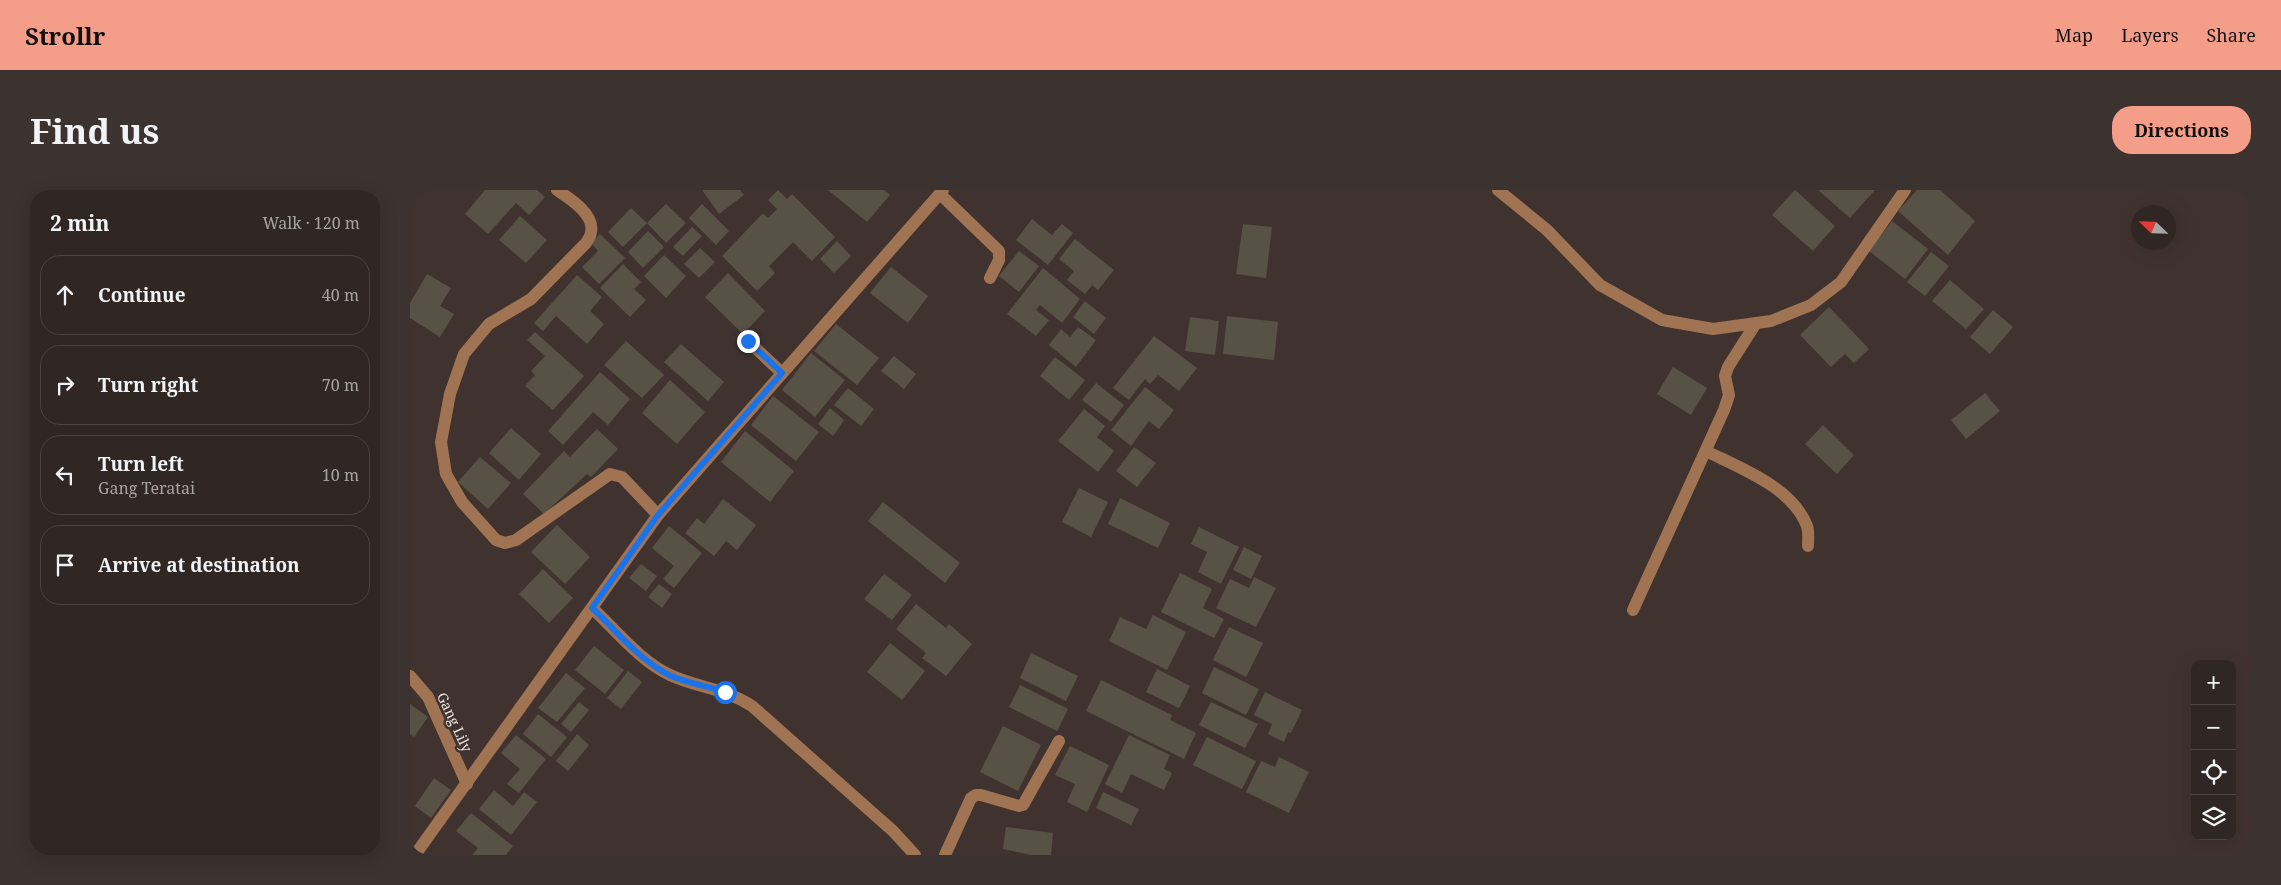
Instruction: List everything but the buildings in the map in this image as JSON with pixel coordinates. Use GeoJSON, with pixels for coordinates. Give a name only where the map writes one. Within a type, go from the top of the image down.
{"type":"FeatureCollection","features":[{"type":"Feature","properties":{"kind":"street"},"geometry":{"type":"LineString","coordinates":[[557,190],[576,203],[590,221],[592,231],[586,243],[532,299],[489,324],[464,354],[450,394],[441,442],[446,474],[462,502],[496,540],[505,543],[516,540],[610,474],[622,477],[658,515]]}},
{"type":"Feature","properties":{"kind":"street"},"geometry":{"type":"LineString","coordinates":[[1498,190],[1547,230],[1600,285],[1662,320],[1714,329],[1771,321],[1811,305],[1841,282],[1905,190]]}},
{"type":"Feature","properties":{"kind":"street"},"geometry":{"type":"LineString","coordinates":[[415,855],[658,515],[941,192],[999,251],[999,260],[990,278]]}},
{"type":"Feature","properties":{"kind":"street"},"geometry":{"type":"LineString","coordinates":[[1634,610],[1706,451],[1729,395],[1725,376],[1728,367],[1756,323]]}},
{"type":"Feature","properties":{"kind":"street"},"geometry":{"type":"LineString","coordinates":[[748,341],[782,373]]}},
{"type":"Feature","properties":{"kind":"street"},"geometry":{"type":"LineString","coordinates":[[1706,451],[1758,476],[1782,494],[1797,510],[1808,527],[1808,546]]}},
{"type":"Feature","properties":{"kind":"street"},"geometry":{"type":"LineString","coordinates":[[592,608],[646,659],[663,671],[678,678],[735,695],[752,706],[893,831],[915,855]]}},
{"type":"Feature","properties":{"kind":"street","name":"Gang Lily"},"geometry":{"type":"LineString","coordinates":[[410,676],[428,697],[467,784]]}},
{"type":"Feature","properties":{"kind":"street"},"geometry":{"type":"LineString","coordinates":[[944,855],[971,798],[981,795],[1023,806],[1059,741]]}},
{"type":"Feature","properties":{"kind":"route"},"geometry":{"type":"LineString","coordinates":[[725,692],[678,678],[658,668],[592,608],[658,515],[782,373],[748,341]]}}]}
